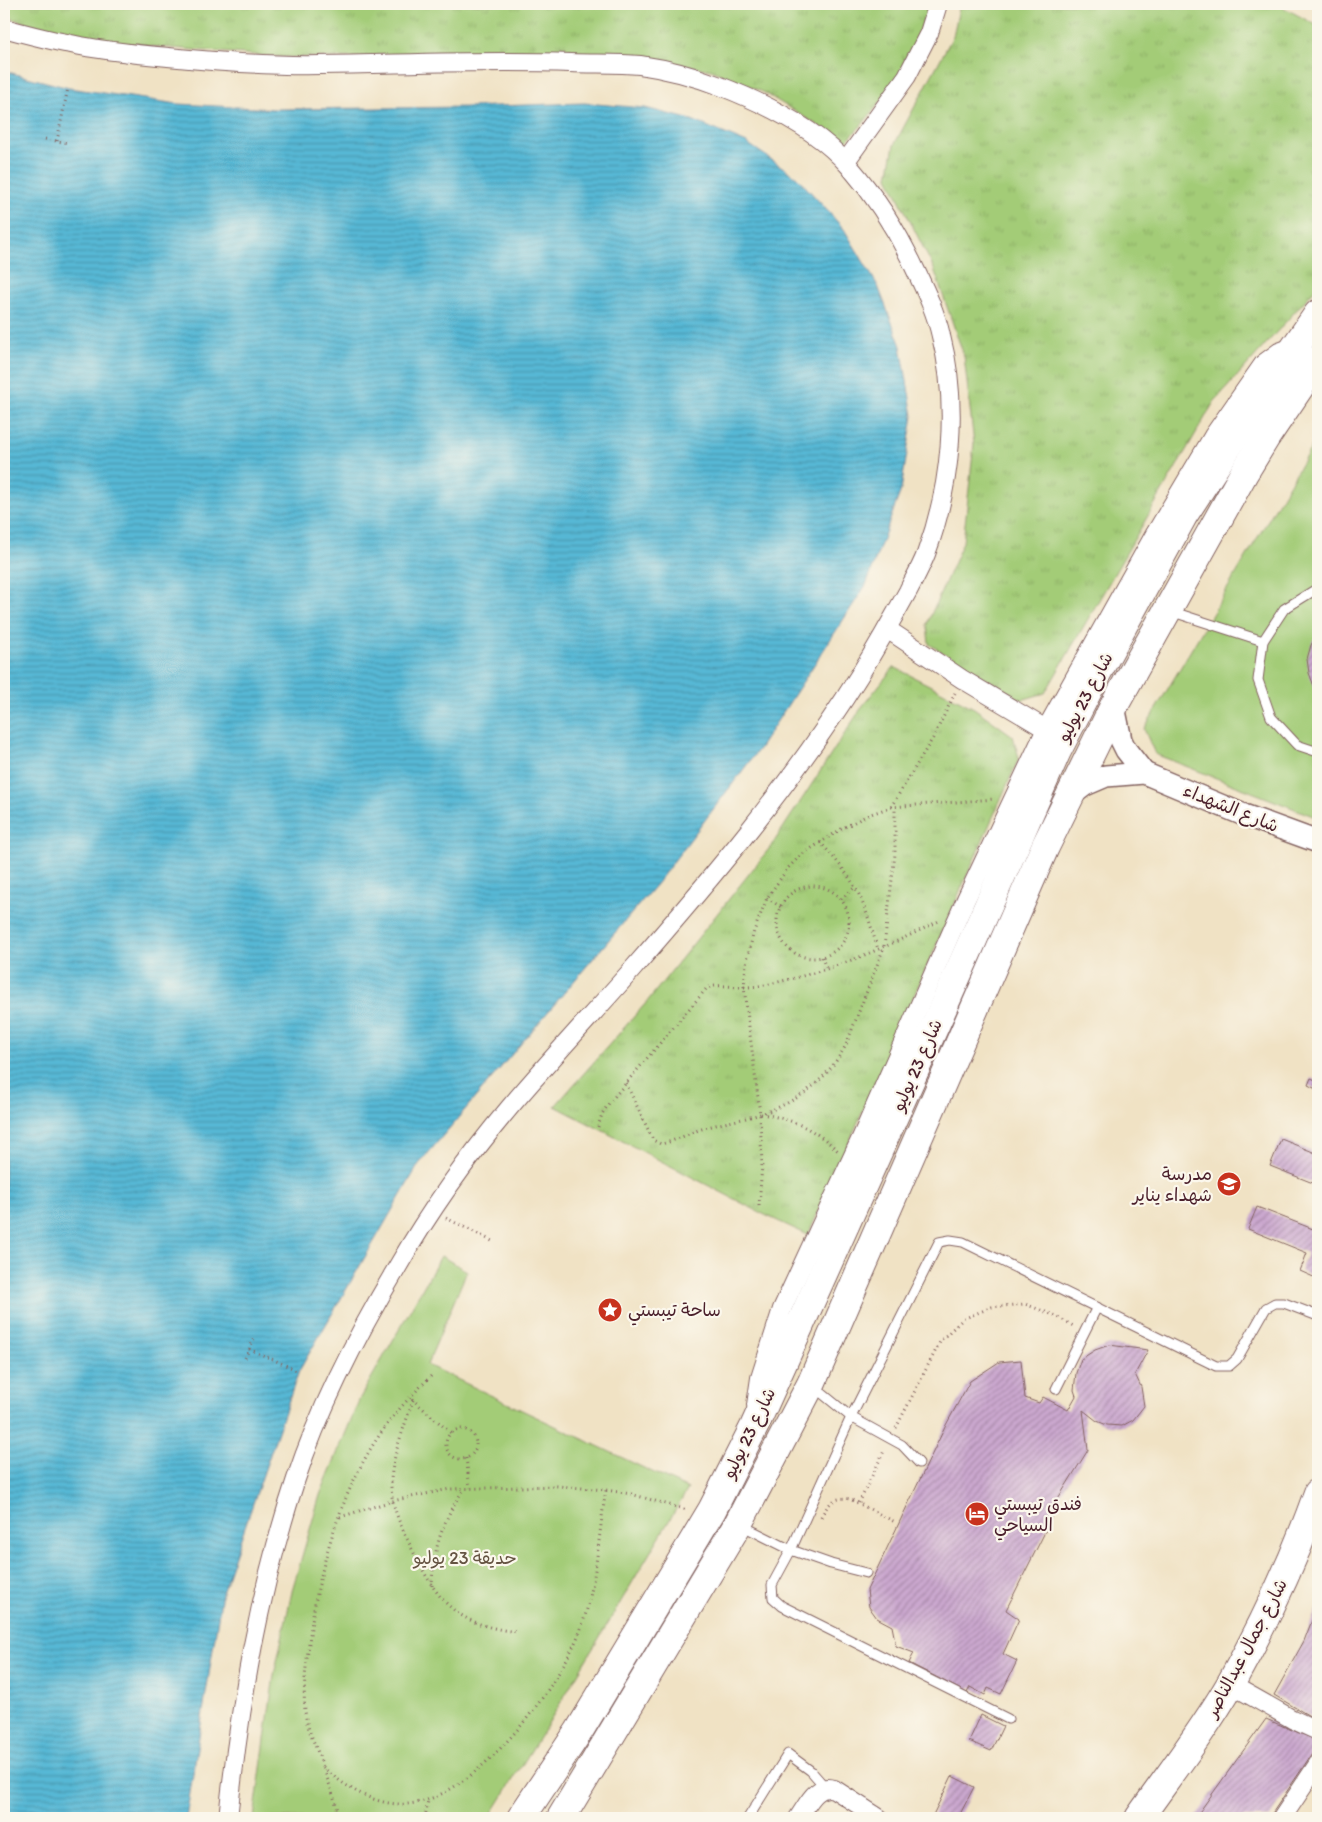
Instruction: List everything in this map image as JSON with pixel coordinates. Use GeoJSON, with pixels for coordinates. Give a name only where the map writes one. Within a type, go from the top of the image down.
{"type":"FeatureCollection","features":[{"type":"Feature","properties":{"kind":"main road","name":"شارع 23 يوليو"},"geometry":{"type":"LineString","coordinates":[[561,1818],[738,1524],[811,1384],[1016,913],[1069,797],[1114,706],[1266,437],[1307,353],[1318,314]]}},
{"type":"Feature","properties":{"kind":"main road","name":"شارع 23 يوليو"},"geometry":{"type":"LineString","coordinates":[[521,1818],[579,1732],[710,1513],[754,1427],[983,890],[1096,675],[1183,516],[1249,414],[1307,353]]}},
{"type":"Feature","properties":{"kind":"main road","name":"شارع جمال عبدالناصر"},"geometry":{"type":"LineString","coordinates":[[1139,1818],[1190,1747],[1230,1684],[1285,1577],[1318,1493]]}},
{"type":"Feature","properties":{"kind":"main road"},"geometry":{"type":"LineString","coordinates":[[710,1513],[738,1524]]}},
{"type":"Feature","properties":{"kind":"street"},"geometry":{"type":"LineString","coordinates":[[846,161],[907,76],[929,33],[938,4]]}},
{"type":"Feature","properties":{"kind":"street"},"geometry":{"type":"LineString","coordinates":[[4,28],[76,46],[132,54],[313,66],[528,61],[636,65],[680,72],[722,87],[775,110],[846,161],[882,209],[911,260],[928,296],[941,334],[950,381],[948,469],[939,514],[924,561],[887,630],[833,717],[787,781],[702,888],[510,1108],[470,1157],[431,1212],[398,1265],[340,1371],[298,1473],[277,1540],[259,1609],[246,1675],[228,1818]]}},
{"type":"Feature","properties":{"kind":"street"},"geometry":{"type":"LineString","coordinates":[[754,1427],[760,1378],[782,1309],[850,1162],[962,909],[983,890],[1013,798],[1046,729],[1156,532],[1213,436],[1264,363],[1278,352],[1307,353]]}},
{"type":"Feature","properties":{"kind":"street"},"geometry":{"type":"LineString","coordinates":[[887,630],[962,679],[1046,729]]}},
{"type":"Feature","properties":{"kind":"street","name":"شارع الشهداء"},"geometry":{"type":"LineString","coordinates":[[1114,706],[1121,740],[1126,750],[1144,773]]}},
{"type":"Feature","properties":{"kind":"street","name":"شارع الشهداء"},"geometry":{"type":"LineString","coordinates":[[1069,797],[1085,785],[1106,776],[1144,773],[1244,816],[1318,842]]}},
{"type":"Feature","properties":{"kind":"street"},"geometry":{"type":"LineString","coordinates":[[1230,1684],[1292,1719],[1318,1731]]}},
{"type":"Feature","properties":{"kind":"street"},"geometry":{"type":"LineString","coordinates":[[1282,1818],[1318,1764]]}},
{"type":"Feature","properties":{"kind":"street"},"geometry":{"type":"LineString","coordinates":[[798,1818],[818,1790],[825,1787],[834,1789],[879,1818]]}},
{"type":"Feature","properties":{"kind":"lane"},"geometry":{"type":"LineString","coordinates":[[1318,588],[1284,609],[1263,641],[1258,680],[1270,717],[1298,745],[1318,752]]}},
{"type":"Feature","properties":{"kind":"lane"},"geometry":{"type":"LineString","coordinates":[[1167,610],[1263,641]]}},
{"type":"Feature","properties":{"kind":"lane"},"geometry":{"type":"LineString","coordinates":[[1008,1719],[782,1606],[772,1598],[772,1585],[791,1550],[851,1417],[939,1242],[950,1240],[963,1242],[1216,1366],[1229,1366],[1237,1359],[1266,1308],[1275,1303],[1284,1303],[1318,1316]]}},
{"type":"Feature","properties":{"kind":"lane"},"geometry":{"type":"LineString","coordinates":[[1056,1389],[1097,1307]]}},
{"type":"Feature","properties":{"kind":"lane"},"geometry":{"type":"LineString","coordinates":[[811,1384],[851,1417],[902,1445],[919,1463]]}},
{"type":"Feature","properties":{"kind":"lane"},"geometry":{"type":"LineString","coordinates":[[738,1524],[791,1550],[830,1564],[866,1573]]}},
{"type":"Feature","properties":{"kind":"lane"},"geometry":{"type":"LineString","coordinates":[[748,1818],[788,1754],[811,1770],[825,1787]]}},
{"type":"Feature","properties":{"kind":"path"},"geometry":{"type":"LineString","coordinates":[[57,141],[68,88]]}},
{"type":"Feature","properties":{"kind":"path"},"geometry":{"type":"LineString","coordinates":[[45,139],[68,143]]}},
{"type":"Feature","properties":{"kind":"path"},"geometry":{"type":"LineString","coordinates":[[626,1083],[653,1140],[658,1144],[665,1144],[701,1128],[760,1114],[790,1102],[804,1094],[830,1070],[846,1045],[884,947],[895,854],[893,807],[933,738],[962,679]]}},
{"type":"Feature","properties":{"kind":"path"},"geometry":{"type":"LineString","coordinates":[[759,1206],[762,1165],[760,1114],[744,987],[746,964],[754,930],[767,898],[788,868],[801,855],[855,821],[893,807],[1013,798]]}},
{"type":"Feature","properties":{"kind":"path"},"geometry":{"type":"LineString","coordinates":[[820,842],[855,887],[863,904],[878,949]]}},
{"type":"Feature","properties":{"kind":"path"},"geometry":{"type":"LineString","coordinates":[[808,886],[826,889],[841,899],[848,915],[847,933],[838,948],[822,957],[804,957],[789,948],[783,941],[779,933],[778,924],[780,907],[792,893],[808,886]]}},
{"type":"Feature","properties":{"kind":"path"},"geometry":{"type":"LineString","coordinates":[[841,899],[855,887]]}},
{"type":"Feature","properties":{"kind":"path"},"geometry":{"type":"LineString","coordinates":[[767,898],[780,907]]}},
{"type":"Feature","properties":{"kind":"path"},"geometry":{"type":"LineString","coordinates":[[598,1127],[605,1108],[704,990],[716,986],[744,987],[784,981],[826,969],[884,947],[962,909]]}},
{"type":"Feature","properties":{"kind":"path"},"geometry":{"type":"LineString","coordinates":[[822,957],[826,969]]}},
{"type":"Feature","properties":{"kind":"path"},"geometry":{"type":"LineString","coordinates":[[760,1114],[802,1124],[814,1131],[850,1162]]}},
{"type":"Feature","properties":{"kind":"path"},"geometry":{"type":"LineString","coordinates":[[431,1212],[492,1241]]}},
{"type":"Feature","properties":{"kind":"path"},"geometry":{"type":"LineString","coordinates":[[859,1503],[941,1340],[963,1319],[992,1307],[1025,1304],[1056,1316],[1084,1333]]}},
{"type":"Feature","properties":{"kind":"path"},"geometry":{"type":"LineString","coordinates":[[245,1358],[255,1337]]}},
{"type":"Feature","properties":{"kind":"path"},"geometry":{"type":"LineString","coordinates":[[249,1349],[299,1371]]}},
{"type":"Feature","properties":{"kind":"path"},"geometry":{"type":"LineString","coordinates":[[340,1818],[306,1719],[305,1675],[316,1595],[330,1541],[359,1472],[380,1435],[431,1376]]}},
{"type":"Feature","properties":{"kind":"path"},"geometry":{"type":"LineString","coordinates":[[411,1398],[451,1433]]}},
{"type":"Feature","properties":{"kind":"path"},"geometry":{"type":"LineString","coordinates":[[411,1398],[392,1470],[392,1501],[398,1520],[432,1587],[447,1605],[466,1619],[494,1630],[518,1632]]}},
{"type":"Feature","properties":{"kind":"path"},"geometry":{"type":"LineString","coordinates":[[456,1430],[466,1430],[474,1437],[476,1447],[474,1452],[466,1458],[456,1458],[448,1452],[446,1442],[451,1433],[456,1430]]}},
{"type":"Feature","properties":{"kind":"path"},"geometry":{"type":"LineString","coordinates":[[466,1458],[470,1488]]}},
{"type":"Feature","properties":{"kind":"path"},"geometry":{"type":"LineString","coordinates":[[339,1518],[392,1501],[450,1489],[557,1486],[606,1490],[710,1513]]}},
{"type":"Feature","properties":{"kind":"path"},"geometry":{"type":"LineString","coordinates":[[432,1587],[435,1552],[439,1535],[446,1518],[464,1489]]}},
{"type":"Feature","properties":{"kind":"path"},"geometry":{"type":"LineString","coordinates":[[323,1767],[351,1789],[378,1801],[408,1804],[428,1800],[454,1787],[498,1751],[538,1702],[567,1657],[579,1633],[592,1592],[606,1490]]}},
{"type":"Feature","properties":{"kind":"path"},"geometry":{"type":"LineString","coordinates":[[819,1520],[828,1505],[835,1499],[842,1498],[859,1503],[895,1522]]}},
{"type":"Feature","properties":{"kind":"path"},"geometry":{"type":"LineString","coordinates":[[425,1818],[428,1800]]}},
{"type":"Feature","properties":{"kind":"green space"},"geometry":{"type":"Polygon","coordinates":[[[4,4],[929,4],[905,72],[860,127],[845,142],[765,93],[711,70],[624,54],[575,59],[280,57],[76,40],[4,16],[4,4]]]}},
{"type":"Feature","properties":{"kind":"green space"},"geometry":{"type":"Polygon","coordinates":[[[960,4],[1277,4],[1318,26],[1318,286],[1214,402],[1045,693],[1021,700],[929,644],[927,624],[963,542],[974,444],[964,356],[934,269],[888,177],[894,145],[953,36],[960,4]]]}},
{"type":"Feature","properties":{"kind":"green space"},"geometry":{"type":"Polygon","coordinates":[[[1318,436],[1318,818],[1155,754],[1144,729],[1318,436]]]}},
{"type":"Feature","properties":{"kind":"green space"},"geometry":{"type":"Polygon","coordinates":[[[894,667],[974,708],[1013,736],[1019,758],[808,1235],[765,1215],[555,1106],[646,1003],[772,845],[864,704],[894,667]]]}},
{"type":"Feature","properties":{"kind":"green space","name":"حديقة 23 يوليو"},"geometry":{"type":"Polygon","coordinates":[[[441,1256],[467,1271],[427,1365],[688,1489],[549,1722],[489,1818],[254,1818],[274,1675],[293,1587],[320,1495],[360,1398],[441,1256]]]}},
{"type":"Feature","properties":{"kind":"water"},"geometry":{"type":"Polygon","coordinates":[[[4,71],[69,88],[178,104],[275,109],[468,107],[584,103],[645,108],[692,120],[747,143],[797,177],[844,229],[878,286],[901,346],[913,416],[901,490],[866,585],[759,749],[658,882],[419,1164],[299,1371],[222,1593],[186,1818],[4,1818],[4,71]]]}},
{"type":"Feature","properties":{"kind":"building"},"geometry":{"type":"Polygon","coordinates":[[[1318,634],[1318,691],[1309,673],[1307,659],[1311,645],[1318,634]]]}},
{"type":"Feature","properties":{"kind":"building"},"geometry":{"type":"Polygon","coordinates":[[[1311,1078],[1318,1081],[1318,1090],[1308,1085],[1311,1078]]]}},
{"type":"Feature","properties":{"kind":"building"},"geometry":{"type":"Polygon","coordinates":[[[1281,1139],[1318,1154],[1318,1185],[1270,1166],[1281,1139]]]}},
{"type":"Feature","properties":{"kind":"building"},"geometry":{"type":"Polygon","coordinates":[[[1257,1207],[1318,1231],[1318,1279],[1300,1271],[1307,1253],[1248,1229],[1257,1207]]]}},
{"type":"Feature","properties":{"kind":"building","name":"فندق تيبستي السياحي"},"geometry":{"type":"Polygon","coordinates":[[[1109,1345],[1148,1350],[1135,1374],[1141,1387],[1144,1406],[1133,1420],[1122,1426],[1107,1425],[1097,1421],[1083,1410],[1088,1450],[1057,1500],[1047,1528],[1006,1610],[1019,1619],[1003,1654],[1017,1661],[1001,1694],[988,1688],[985,1695],[970,1687],[967,1693],[909,1663],[914,1653],[896,1646],[892,1626],[877,1618],[869,1607],[867,1590],[946,1425],[970,1381],[999,1362],[1021,1360],[1025,1398],[1039,1403],[1043,1397],[1068,1410],[1076,1396],[1074,1390],[1076,1373],[1081,1359],[1095,1350],[1109,1345]]]}},
{"type":"Feature","properties":{"kind":"building"},"geometry":{"type":"Polygon","coordinates":[[[1318,1605],[1318,1721],[1274,1695],[1304,1641],[1318,1605]]]}},
{"type":"Feature","properties":{"kind":"building"},"geometry":{"type":"Polygon","coordinates":[[[981,1715],[1003,1726],[991,1751],[969,1741],[981,1715]]]}},
{"type":"Feature","properties":{"kind":"building"},"geometry":{"type":"Polygon","coordinates":[[[1266,1719],[1318,1741],[1318,1745],[1269,1818],[1195,1818],[1266,1719]]]}},
{"type":"Feature","properties":{"kind":"building"},"geometry":{"type":"Polygon","coordinates":[[[952,1776],[974,1787],[958,1818],[932,1817],[952,1776]]]}},
{"type":"Feature","properties":{"kind":"place","name":"مدرسة شهداء يناير"},"geometry":{"type":"Point","coordinates":[1229,1184]}},
{"type":"Feature","properties":{"kind":"place","name":"ساحة تيبستي"},"geometry":{"type":"Point","coordinates":[610,1310]}},
{"type":"Feature","properties":{"kind":"place","name":"فندق تيبستي السياحي"},"geometry":{"type":"Point","coordinates":[977,1514]}}]}
